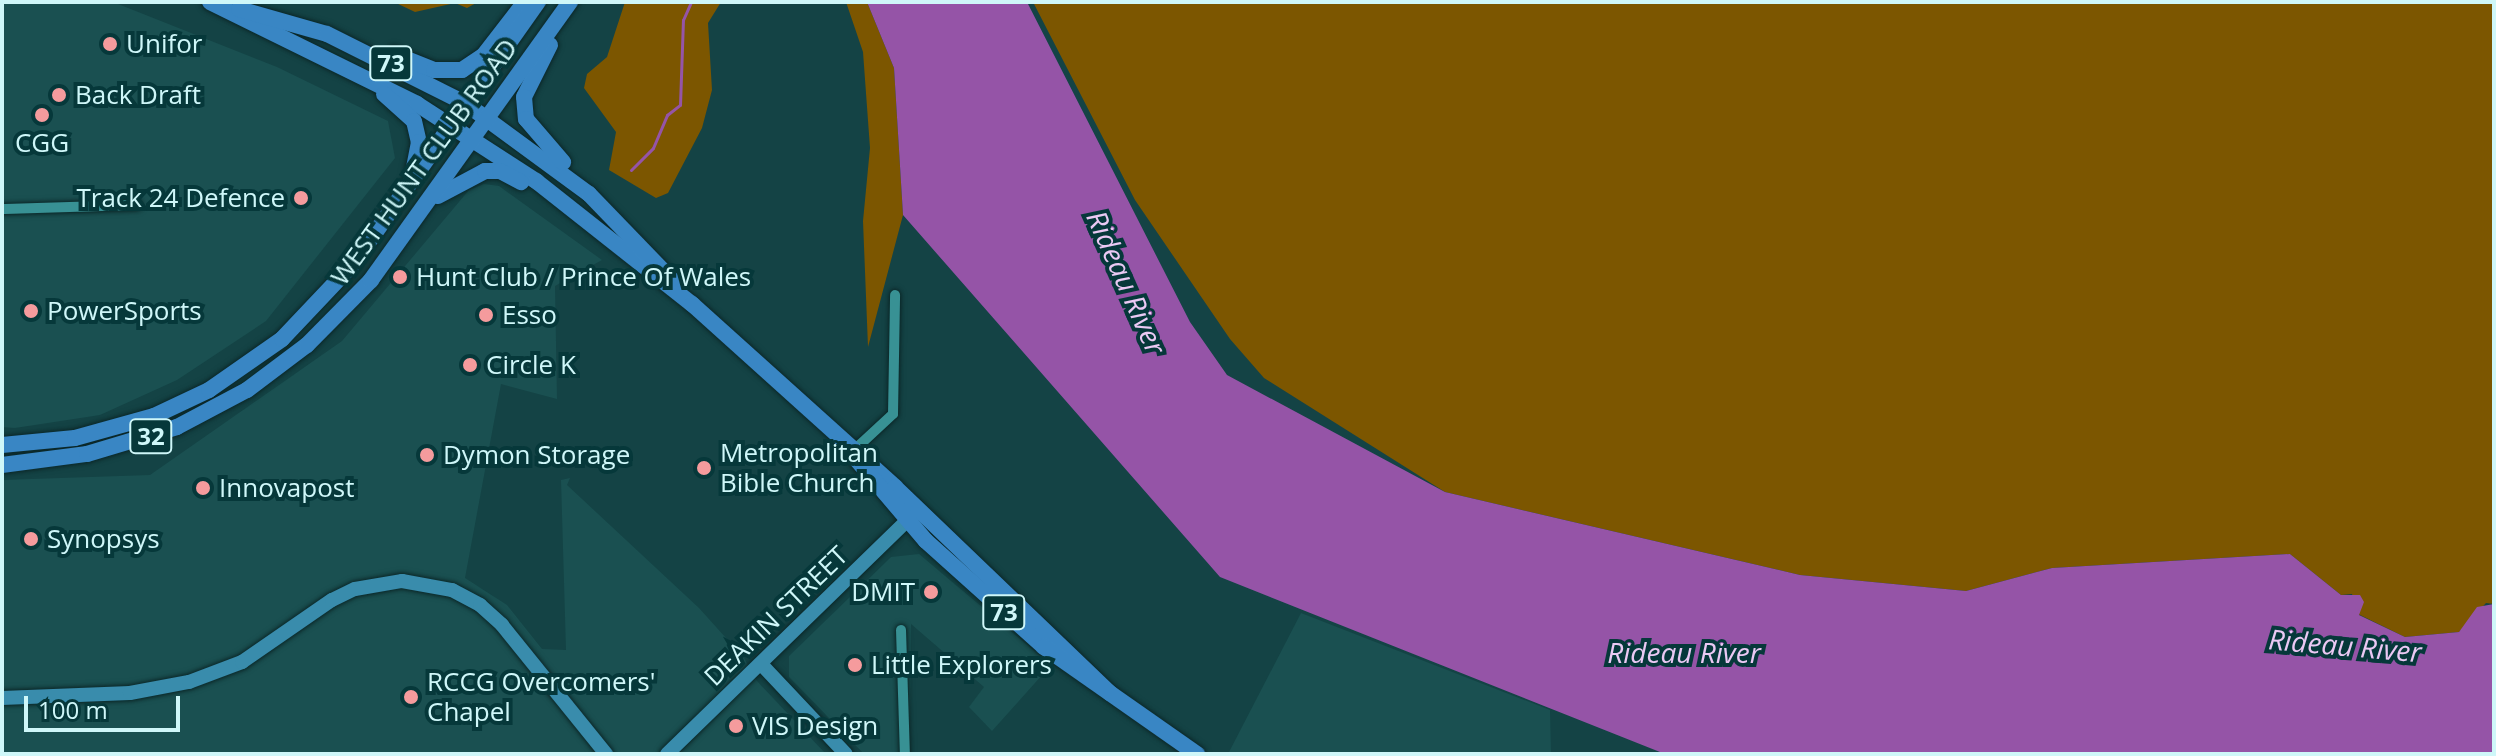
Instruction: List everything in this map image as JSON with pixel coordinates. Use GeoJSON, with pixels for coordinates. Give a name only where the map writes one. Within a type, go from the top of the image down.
{"type":"FeatureCollection","features":[{"type":"Feature","properties":{"kind":"main road","name":"73"},"geometry":{"type":"LineString","coordinates":[[210,2],[327,34],[465,103],[589,194],[612,215],[692,304],[852,452],[912,516],[1110,693],[1197,754]]}},
{"type":"Feature","properties":{"kind":"main road","name":"73"},"geometry":{"type":"LineString","coordinates":[[210,2],[361,76],[475,138],[692,304]]}},
{"type":"Feature","properties":{"kind":"main road"},"geometry":{"type":"LineString","coordinates":[[327,34],[454,72],[484,55],[525,2]]}},
{"type":"Feature","properties":{"kind":"main road","name":"WEST HUNT CLUB ROAD"},"geometry":{"type":"LineString","coordinates":[[2,445],[117,428],[191,400],[239,372],[292,330],[337,283],[538,2]]}},
{"type":"Feature","properties":{"kind":"main road"},"geometry":{"type":"LineString","coordinates":[[572,2],[524,97],[526,119],[535,134],[589,194]]}},
{"type":"Feature","properties":{"kind":"main road","name":"WEST HUNT CLUB ROAD"},"geometry":{"type":"LineString","coordinates":[[2,465],[67,459],[130,443],[177,427],[247,390],[344,311],[433,199],[572,2]]}},
{"type":"Feature","properties":{"kind":"main road"},"geometry":{"type":"LineString","coordinates":[[361,76],[414,121],[419,142],[410,184]]}},
{"type":"Feature","properties":{"kind":"main road"},"geometry":{"type":"LineString","coordinates":[[433,199],[463,180],[495,170],[569,211]]}},
{"type":"Feature","properties":{"kind":"main road"},"geometry":{"type":"LineString","coordinates":[[586,223],[597,215],[612,215]]}},
{"type":"Feature","properties":{"kind":"street"},"geometry":{"type":"LineString","coordinates":[[2,209],[137,205]]}},
{"type":"Feature","properties":{"kind":"street"},"geometry":{"type":"LineString","coordinates":[[852,452],[893,414],[895,295]]}},
{"type":"Feature","properties":{"kind":"street","name":"DEAKIN STREET"},"geometry":{"type":"LineString","coordinates":[[667,754],[912,516]]}},
{"type":"Feature","properties":{"kind":"street"},"geometry":{"type":"LineString","coordinates":[[2,698],[130,693],[189,682],[242,662],[332,600],[355,589],[402,581],[452,590],[480,605],[502,625],[606,754]]}},
{"type":"Feature","properties":{"kind":"street"},"geometry":{"type":"LineString","coordinates":[[901,630],[905,754]]}},
{"type":"Feature","properties":{"kind":"street"},"geometry":{"type":"LineString","coordinates":[[762,665],[846,754]]}},
{"type":"Feature","properties":{"kind":"shaded area"},"geometry":{"type":"Polygon","coordinates":[[[2,2],[113,2],[277,67],[388,121],[395,158],[266,321],[177,380],[100,415],[15,428],[2,427],[2,2]]]}},
{"type":"Feature","properties":{"kind":"shaded area"},"geometry":{"type":"Polygon","coordinates":[[[394,2],[478,2],[467,8],[455,3],[415,12],[394,2]]]}},
{"type":"Feature","properties":{"kind":"shaded area"},"geometry":{"type":"Polygon","coordinates":[[[625,2],[721,2],[708,23],[712,90],[702,128],[668,193],[656,198],[609,170],[616,132],[584,88],[587,74],[607,57],[625,2]]]}},
{"type":"Feature","properties":{"kind":"shaded area"},"geometry":{"type":"Polygon","coordinates":[[[846,2],[867,2],[894,68],[903,215],[868,347],[863,221],[870,148],[863,52],[846,2]]]}},
{"type":"Feature","properties":{"kind":"shaded area"},"geometry":{"type":"Polygon","coordinates":[[[1033,2],[2494,2],[2494,604],[2486,603],[2459,632],[2405,637],[2358,614],[2352,594],[2341,595],[2290,554],[2052,568],[1966,591],[1800,575],[1445,492],[1264,378],[1230,339],[1135,200],[1033,2]]]}},
{"type":"Feature","properties":{"kind":"shaded area"},"geometry":{"type":"Polygon","coordinates":[[[484,184],[499,186],[602,260],[555,286],[557,399],[501,384],[465,578],[507,605],[542,649],[566,650],[561,480],[570,478],[567,485],[699,608],[744,658],[757,681],[826,754],[2,754],[2,480],[150,475],[342,341],[469,190],[484,184]]]}},
{"type":"Feature","properties":{"kind":"shaded area"},"geometry":{"type":"Polygon","coordinates":[[[919,554],[1051,665],[992,731],[969,707],[984,687],[911,624],[910,754],[864,754],[789,677],[789,656],[891,557],[919,554]]]}},
{"type":"Feature","properties":{"kind":"shaded area"},"geometry":{"type":"Polygon","coordinates":[[[1301,613],[1550,710],[1551,754],[1228,754],[1301,613]]]}},
{"type":"Feature","properties":{"kind":"water","name":"Rideau River"},"geometry":{"type":"Polygon","coordinates":[[[867,2],[1027,2],[1190,322],[1227,375],[1445,492],[1800,575],[1966,591],[2052,568],[2290,554],[2341,595],[2360,595],[2364,602],[2359,615],[2405,637],[2459,632],[2477,607],[2494,604],[2494,754],[1665,754],[1220,577],[903,215],[894,68],[867,2]]]}},
{"type":"Feature","properties":{"kind":"waterway"},"geometry":{"type":"LineString","coordinates":[[631,170],[653,148],[667,115],[680,105],[683,20],[691,2]]}},
{"type":"Feature","properties":{"kind":"place","name":"Unifor"},"geometry":{"type":"Point","coordinates":[110,44]}},
{"type":"Feature","properties":{"kind":"place","name":"Back Draft"},"geometry":{"type":"Point","coordinates":[59,95]}},
{"type":"Feature","properties":{"kind":"place","name":"CGG"},"geometry":{"type":"Point","coordinates":[42,115]}},
{"type":"Feature","properties":{"kind":"place","name":"Track 24 Defence"},"geometry":{"type":"Point","coordinates":[301,198]}},
{"type":"Feature","properties":{"kind":"place","name":"Hunt Club / Prince Of Wales"},"geometry":{"type":"Point","coordinates":[400,277]}},
{"type":"Feature","properties":{"kind":"place","name":"PowerSports"},"geometry":{"type":"Point","coordinates":[31,311]}},
{"type":"Feature","properties":{"kind":"place","name":"Esso"},"geometry":{"type":"Point","coordinates":[486,315]}},
{"type":"Feature","properties":{"kind":"place","name":"Circle K"},"geometry":{"type":"Point","coordinates":[470,365]}},
{"type":"Feature","properties":{"kind":"place","name":"Dymon Storage"},"geometry":{"type":"Point","coordinates":[427,455]}},
{"type":"Feature","properties":{"kind":"place","name":"Metropolitan Bible Church"},"geometry":{"type":"Point","coordinates":[704,468]}},
{"type":"Feature","properties":{"kind":"place","name":"Innovapost"},"geometry":{"type":"Point","coordinates":[203,488]}},
{"type":"Feature","properties":{"kind":"place","name":"Synopsys"},"geometry":{"type":"Point","coordinates":[31,539]}},
{"type":"Feature","properties":{"kind":"place","name":"DMIT"},"geometry":{"type":"Point","coordinates":[931,592]}},
{"type":"Feature","properties":{"kind":"place","name":"Little Explorers"},"geometry":{"type":"Point","coordinates":[855,665]}},
{"type":"Feature","properties":{"kind":"place","name":"RCCG Overcomers' Chapel"},"geometry":{"type":"Point","coordinates":[411,697]}},
{"type":"Feature","properties":{"kind":"place","name":"VIS Design"},"geometry":{"type":"Point","coordinates":[736,726]}}]}
